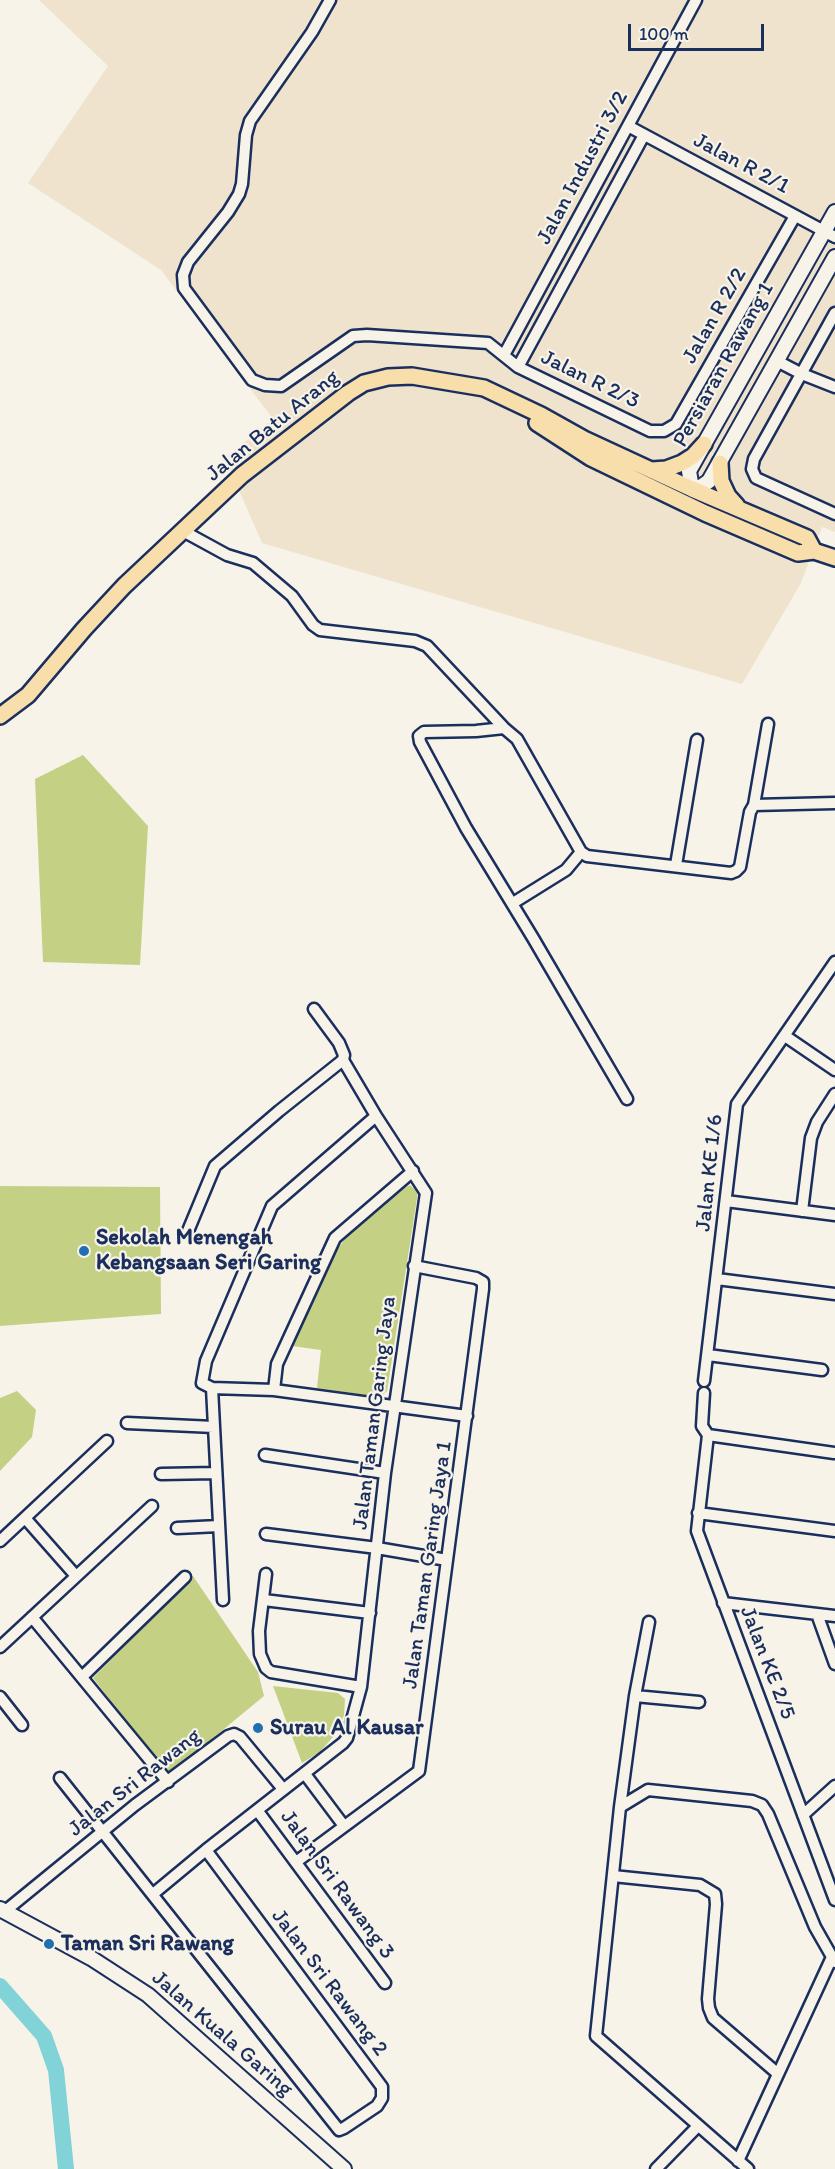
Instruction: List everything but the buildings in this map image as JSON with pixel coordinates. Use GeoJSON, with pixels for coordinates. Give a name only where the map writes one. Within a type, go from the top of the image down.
{"type":"FeatureCollection","features":[{"type":"Feature","properties":{"kind":"main road","name":"Jalan Batu Arang"},"geometry":{"type":"LineString","coordinates":[[0,716],[28,695],[116,595],[242,475],[364,383],[388,377],[412,376],[484,388],[541,415],[584,439],[692,489],[807,538],[814,551],[835,558]]}},
{"type":"Feature","properties":{"kind":"main road"},"geometry":{"type":"LineString","coordinates":[[520,406],[536,423],[591,458],[705,513],[798,554],[814,551]]}},
{"type":"Feature","properties":{"kind":"main road"},"geometry":{"type":"LineString","coordinates":[[652,470],[666,469],[682,463],[693,456],[704,444]]}},
{"type":"Feature","properties":{"kind":"main road"},"geometry":{"type":"LineString","coordinates":[[720,463],[721,481],[728,496],[741,509]]}},
{"type":"Feature","properties":{"kind":"main road"},"geometry":{"type":"LineString","coordinates":[[666,494],[692,489],[695,501],[705,513]]}},
{"type":"Feature","properties":{"kind":"street","name":"Jalan R 2/3"},"geometry":{"type":"LineString","coordinates":[[330,0],[306,41],[250,121],[246,135],[242,184],[239,194],[228,212],[188,262],[183,275],[184,288],[252,380],[265,385],[281,386],[353,336],[488,343],[518,367],[650,431],[664,431]]}},
{"type":"Feature","properties":{"kind":"street","name":"Jalan Industri 3/2"},"geometry":{"type":"LineString","coordinates":[[504,355],[696,0]]}},
{"type":"Feature","properties":{"kind":"street","name":"Jalan R 2/1"},"geometry":{"type":"LineString","coordinates":[[628,126],[829,234]]}},
{"type":"Feature","properties":{"kind":"street"},"geometry":{"type":"LineString","coordinates":[[518,367],[644,135]]}},
{"type":"Feature","properties":{"kind":"street","name":"Persiaran Rawang 1"},"geometry":{"type":"LineString","coordinates":[[835,212],[829,234],[689,471],[692,489],[709,481],[835,257]]}},
{"type":"Feature","properties":{"kind":"street","name":"Jalan R 2/2"},"geometry":{"type":"LineString","coordinates":[[664,431],[676,424],[795,216]]}},
{"type":"Feature","properties":{"kind":"street"},"geometry":{"type":"LineString","coordinates":[[835,313],[754,459],[752,468],[756,478],[835,514]]}},
{"type":"Feature","properties":{"kind":"street"},"geometry":{"type":"LineString","coordinates":[[777,361],[835,387]]}},
{"type":"Feature","properties":{"kind":"street"},"geometry":{"type":"LineString","coordinates":[[183,531],[227,555],[253,563],[292,596],[313,625],[320,630],[415,641],[427,646],[517,739],[581,852],[587,856],[731,873],[736,871],[740,867],[750,812],[754,805],[768,724]]}},
{"type":"Feature","properties":{"kind":"street"},"geometry":{"type":"LineString","coordinates":[[504,728],[424,732],[419,736],[420,742],[466,828],[513,903],[627,1099]]}},
{"type":"Feature","properties":{"kind":"street"},"geometry":{"type":"LineString","coordinates":[[676,865],[697,740]]}},
{"type":"Feature","properties":{"kind":"street"},"geometry":{"type":"LineString","coordinates":[[754,805],[835,803]]}},
{"type":"Feature","properties":{"kind":"street"},"geometry":{"type":"LineString","coordinates":[[513,903],[566,870],[581,852]]}},
{"type":"Feature","properties":{"kind":"street","name":"Jalan KE 1/6"},"geometry":{"type":"LineString","coordinates":[[704,1381],[737,1104],[833,970]]}},
{"type":"Feature","properties":{"kind":"street","name":"Jalan Taman Garing Jaya"},"geometry":{"type":"LineString","coordinates":[[153,1894],[283,1789],[338,1748],[347,1738],[361,1687],[385,1473],[426,1193],[376,1116],[343,1060],[342,1050],[314,1009]]}},
{"type":"Feature","properties":{"kind":"street"},"geometry":{"type":"LineString","coordinates":[[785,1036],[835,1070]]}},
{"type":"Feature","properties":{"kind":"street"},"geometry":{"type":"LineString","coordinates":[[188,1231],[215,1166],[343,1060]]}},
{"type":"Feature","properties":{"kind":"street"},"geometry":{"type":"LineString","coordinates":[[802,1211],[811,1138],[817,1122],[835,1094]]}},
{"type":"Feature","properties":{"kind":"street"},"geometry":{"type":"LineString","coordinates":[[376,1116],[272,1206],[206,1361],[202,1383],[212,1388],[274,1390],[467,1416]]}},
{"type":"Feature","properties":{"kind":"street"},"geometry":{"type":"LineString","coordinates":[[274,1390],[277,1364],[335,1238],[413,1171]]}},
{"type":"Feature","properties":{"kind":"street"},"geometry":{"type":"LineString","coordinates":[[726,1201],[835,1215]]}},
{"type":"Feature","properties":{"kind":"street","name":"Jalan Taman Garing Jaya 1"},"geometry":{"type":"LineString","coordinates":[[296,1862],[419,1771],[483,1282],[476,1278],[414,1266]]}},
{"type":"Feature","properties":{"kind":"street"},"geometry":{"type":"LineString","coordinates":[[717,1279],[835,1294]]}},
{"type":"Feature","properties":{"kind":"street"},"geometry":{"type":"LineString","coordinates":[[708,1355],[822,1370]]}},
{"type":"Feature","properties":{"kind":"street"},"geometry":{"type":"LineString","coordinates":[[212,1388],[223,1600]]}},
{"type":"Feature","properties":{"kind":"street"},"geometry":{"type":"LineString","coordinates":[[704,1393],[702,1426],[708,1435],[834,1453]]}},
{"type":"Feature","properties":{"kind":"street"},"geometry":{"type":"LineString","coordinates":[[127,1423],[214,1427]]}},
{"type":"Feature","properties":{"kind":"street","name":"Jalan KE 2/5"},"geometry":{"type":"LineString","coordinates":[[708,1435],[697,1531],[834,1894]]}},
{"type":"Feature","properties":{"kind":"street"},"geometry":{"type":"LineString","coordinates":[[0,1541],[107,1441]]}},
{"type":"Feature","properties":{"kind":"street"},"geometry":{"type":"LineString","coordinates":[[265,1455],[385,1473]]}},
{"type":"Feature","properties":{"kind":"street"},"geometry":{"type":"LineString","coordinates":[[161,1474],[216,1473]]}},
{"type":"Feature","properties":{"kind":"street"},"geometry":{"type":"LineString","coordinates":[[0,1647],[152,1506]]}},
{"type":"Feature","properties":{"kind":"street"},"geometry":{"type":"LineString","coordinates":[[698,1513],[835,1531]]}},
{"type":"Feature","properties":{"kind":"street"},"geometry":{"type":"LineString","coordinates":[[25,1518],[76,1576]]}},
{"type":"Feature","properties":{"kind":"street"},"geometry":{"type":"LineString","coordinates":[[177,1528],[219,1526]]}},
{"type":"Feature","properties":{"kind":"street"},"geometry":{"type":"LineString","coordinates":[[266,1534],[377,1548],[447,1560]]}},
{"type":"Feature","properties":{"kind":"street"},"geometry":{"type":"LineString","coordinates":[[266,1574],[259,1631],[259,1646],[266,1668],[271,1672],[361,1687]]}},
{"type":"Feature","properties":{"kind":"street"},"geometry":{"type":"LineString","coordinates":[[83,1676],[185,1577]]}},
{"type":"Feature","properties":{"kind":"street"},"geometry":{"type":"LineString","coordinates":[[264,1600],[370,1613]]}},
{"type":"Feature","properties":{"kind":"street"},"geometry":{"type":"LineString","coordinates":[[723,1603],[835,1616]]}},
{"type":"Feature","properties":{"kind":"street"},"geometry":{"type":"LineString","coordinates":[[817,1614],[835,1664]]}},
{"type":"Feature","properties":{"kind":"street"},"geometry":{"type":"LineString","coordinates":[[32,1617],[83,1676],[168,1782]]}},
{"type":"Feature","properties":{"kind":"street"},"geometry":{"type":"LineString","coordinates":[[649,1622],[635,1696],[620,1807],[596,2036],[697,2127],[748,2169]]}},
{"type":"Feature","properties":{"kind":"street"},"geometry":{"type":"LineString","coordinates":[[635,1696],[699,1702]]}},
{"type":"Feature","properties":{"kind":"street"},"geometry":{"type":"LineString","coordinates":[[0,1697],[22,1725]]}},
{"type":"Feature","properties":{"kind":"street","name":"Jalan Sri Rawang"},"geometry":{"type":"LineString","coordinates":[[2,1911],[102,1831],[228,1736],[234,1734],[240,1737],[283,1789]]}},
{"type":"Feature","properties":{"kind":"street"},"geometry":{"type":"LineString","coordinates":[[305,1774],[344,1826]]}},
{"type":"Feature","properties":{"kind":"street"},"geometry":{"type":"LineString","coordinates":[[60,1778],[153,1894]]}},
{"type":"Feature","properties":{"kind":"street"},"geometry":{"type":"LineString","coordinates":[[804,1815],[835,1786]]}},
{"type":"Feature","properties":{"kind":"street"},"geometry":{"type":"LineString","coordinates":[[620,1807],[648,1790],[753,1801],[762,1805],[768,1814],[815,1927],[833,1960],[777,2073],[738,2160]]}},
{"type":"Feature","properties":{"kind":"street","name":"Jalan Sri Rawang 3"},"geometry":{"type":"LineString","coordinates":[[257,1810],[385,1983]]}},
{"type":"Feature","properties":{"kind":"street","name":"Jalan Sri Rawang 2"},"geometry":{"type":"LineString","coordinates":[[153,1894],[339,2130],[377,2106],[381,2098],[382,2087],[206,1850]]}},
{"type":"Feature","properties":{"kind":"street"},"geometry":{"type":"LineString","coordinates":[[613,1876],[700,1885],[715,1894],[708,1999],[713,2018],[777,2073]]}},
{"type":"Feature","properties":{"kind":"street","name":"Jalan Kuala Garing"},"geometry":{"type":"LineString","coordinates":[[2,1911],[91,1958],[148,1995],[344,2169]]}},
{"type":"Feature","properties":{"kind":"street"},"geometry":{"type":"LineString","coordinates":[[656,2169],[697,2127]]}},
{"type":"Feature","properties":{"kind":"shaded area"},"geometry":{"type":"Polygon","coordinates":[[[39,0],[835,0],[835,532],[822,527],[801,583],[742,684],[262,543],[225,458],[273,419],[161,270],[28,183],[108,66],[39,0]]]}},
{"type":"Feature","properties":{"kind":"green space"},"geometry":{"type":"Polygon","coordinates":[[[83,755],[148,826],[140,965],[43,962],[35,779],[83,755]]]}},
{"type":"Feature","properties":{"kind":"green space"},"geometry":{"type":"Polygon","coordinates":[[[410,1185],[418,1192],[387,1391],[380,1397],[317,1388],[321,1350],[292,1346],[324,1275],[336,1251],[346,1238],[401,1190],[410,1185]]]}},
{"type":"Feature","properties":{"kind":"green space","name":"Sekolah Menengah Kebangsaan Seri Garing"},"geometry":{"type":"Polygon","coordinates":[[[0,1186],[160,1187],[161,1314],[0,1326],[0,1186]]]}},
{"type":"Feature","properties":{"kind":"green space"},"geometry":{"type":"Polygon","coordinates":[[[17,1391],[36,1410],[32,1437],[0,1471],[0,1398],[17,1391]]]}},
{"type":"Feature","properties":{"kind":"green space"},"geometry":{"type":"Polygon","coordinates":[[[193,1576],[258,1672],[264,1696],[168,1775],[93,1678],[193,1576]]]}},
{"type":"Feature","properties":{"kind":"green space"},"geometry":{"type":"Polygon","coordinates":[[[273,1686],[338,1693],[345,1699],[344,1715],[338,1731],[320,1752],[302,1763],[273,1686]]]}},
{"type":"Feature","properties":{"kind":"waterway"},"geometry":{"type":"LineString","coordinates":[[0,1986],[44,2036],[56,2070],[66,2169]]}},
{"type":"Feature","properties":{"kind":"place","name":"Sekolah Menengah Kebangsaan Seri Garing"},"geometry":{"type":"Point","coordinates":[84,1251]}},
{"type":"Feature","properties":{"kind":"place","name":"Surau Al Kausar"},"geometry":{"type":"Point","coordinates":[258,1728]}},
{"type":"Feature","properties":{"kind":"place","name":"Taman Sri Rawang"},"geometry":{"type":"Point","coordinates":[49,1944]}}]}
